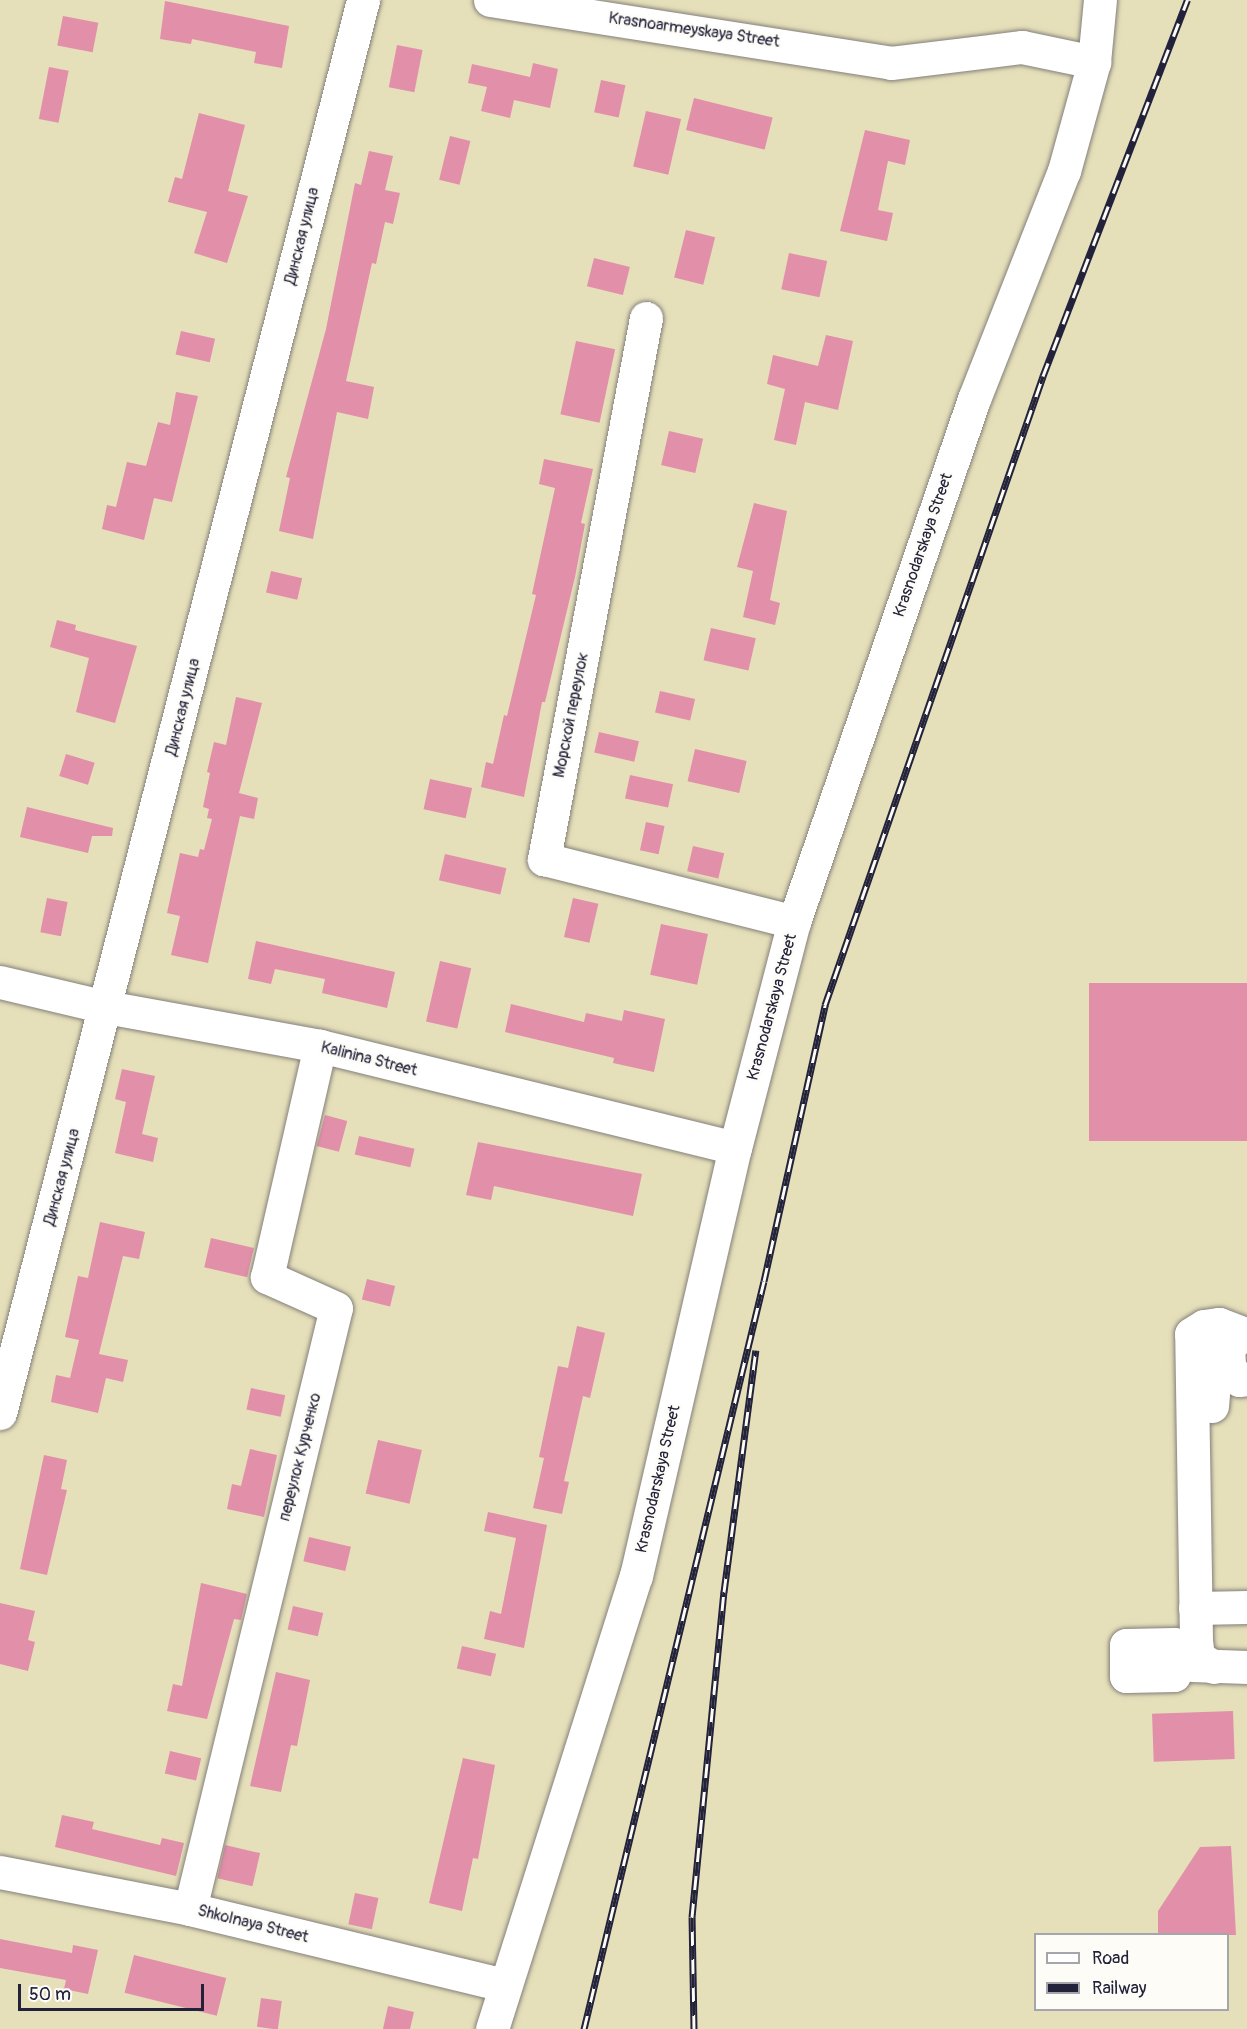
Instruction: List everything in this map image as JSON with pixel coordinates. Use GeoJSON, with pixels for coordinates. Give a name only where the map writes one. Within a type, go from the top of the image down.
{"type":"FeatureCollection","features":[{"type":"Feature","properties":{"kind":"street","name":"Динская улица"},"geometry":{"type":"LineString","coordinates":[[0,1413],[363,0]]}},
{"type":"Feature","properties":{"kind":"street","name":"Krasnoarmeyskaya Street"},"geometry":{"type":"LineString","coordinates":[[490,0],[826,50],[891,63],[1022,47],[1094,62]]}},
{"type":"Feature","properties":{"kind":"street","name":"Krasnodarskaya Street"},"geometry":{"type":"LineString","coordinates":[[492,2029],[503,1985],[636,1576],[735,1148],[794,922],[974,399],[1064,171],[1094,62],[1100,0]]}},
{"type":"Feature","properties":{"kind":"street","name":"Морской переулок"},"geometry":{"type":"LineString","coordinates":[[646,318],[544,859],[794,922]]}},
{"type":"Feature","properties":{"kind":"street","name":"Kalinina Street"},"geometry":{"type":"LineString","coordinates":[[0,982],[106,1007],[320,1046],[735,1148]]}},
{"type":"Feature","properties":{"kind":"street","name":"переулок Курченко"},"geometry":{"type":"LineString","coordinates":[[190,1909],[336,1308],[267,1277],[320,1046]]}},
{"type":"Feature","properties":{"kind":"street"},"geometry":{"type":"LineString","coordinates":[[1236,1332],[1204,1326],[1191,1334],[1195,1608],[1181,1652],[1198,1657],[1214,1667],[1247,1667]]}},
{"type":"Feature","properties":{"kind":"street"},"geometry":{"type":"LineString","coordinates":[[1236,1332],[1228,1346],[1229,1367],[1239,1380],[1247,1379]]}},
{"type":"Feature","properties":{"kind":"street"},"geometry":{"type":"LineString","coordinates":[[1192,1482],[1209,1461],[1213,1384],[1236,1332]]}},
{"type":"Feature","properties":{"kind":"street"},"geometry":{"type":"LineString","coordinates":[[1195,1608],[1247,1607]]}},
{"type":"Feature","properties":{"kind":"street","name":"Shkolnaya Street"},"geometry":{"type":"LineString","coordinates":[[0,1872],[190,1909],[503,1985]]}},
{"type":"Feature","properties":{"kind":"building"},"geometry":{"type":"Polygon","coordinates":[[[165,1],[289,26],[282,68],[254,63],[256,52],[192,39],[191,44],[160,39],[165,1]]]}},
{"type":"Feature","properties":{"kind":"building"},"geometry":{"type":"Polygon","coordinates":[[[63,16],[98,23],[93,52],[57,45],[63,16]]]}},
{"type":"Feature","properties":{"kind":"building"},"geometry":{"type":"Polygon","coordinates":[[[397,45],[423,50],[414,92],[389,87],[397,45]]]}},
{"type":"Feature","properties":{"kind":"building"},"geometry":{"type":"Polygon","coordinates":[[[533,63],[558,69],[550,108],[514,100],[510,118],[481,111],[487,87],[468,83],[472,64],[530,77],[533,63]]]}},
{"type":"Feature","properties":{"kind":"building"},"geometry":{"type":"Polygon","coordinates":[[[49,67],[69,71],[59,123],[39,119],[49,67]]]}},
{"type":"Feature","properties":{"kind":"building"},"geometry":{"type":"Polygon","coordinates":[[[601,80],[625,85],[619,117],[594,112],[601,80]]]}},
{"type":"Feature","properties":{"kind":"building"},"geometry":{"type":"Polygon","coordinates":[[[694,98],[773,118],[765,150],[686,130],[694,98]]]}},
{"type":"Feature","properties":{"kind":"building"},"geometry":{"type":"Polygon","coordinates":[[[646,111],[681,119],[668,175],[633,167],[646,111]]]}},
{"type":"Feature","properties":{"kind":"building"},"geometry":{"type":"Polygon","coordinates":[[[199,113],[245,125],[228,191],[248,196],[227,263],[194,253],[207,212],[168,202],[175,177],[182,179],[199,113]]]}},
{"type":"Feature","properties":{"kind":"building"},"geometry":{"type":"Polygon","coordinates":[[[865,130],[910,140],[905,165],[888,161],[878,210],[893,213],[887,241],[840,231],[865,130]]]}},
{"type":"Feature","properties":{"kind":"building"},"geometry":{"type":"Polygon","coordinates":[[[450,136],[470,141],[459,185],[439,180],[450,136]]]}},
{"type":"Feature","properties":{"kind":"building"},"geometry":{"type":"Polygon","coordinates":[[[369,151],[393,156],[385,190],[400,193],[393,224],[385,222],[376,264],[372,263],[346,381],[374,387],[368,419],[337,412],[313,539],[279,531],[290,478],[286,477],[326,329],[355,183],[361,185],[369,151]]]}},
{"type":"Feature","properties":{"kind":"building"},"geometry":{"type":"Polygon","coordinates":[[[686,230],[715,237],[703,285],[674,278],[686,230]]]}},
{"type":"Feature","properties":{"kind":"building"},"geometry":{"type":"Polygon","coordinates":[[[789,253],[827,261],[819,297],[781,289],[789,253]]]}},
{"type":"Feature","properties":{"kind":"building"},"geometry":{"type":"Polygon","coordinates":[[[594,258],[630,267],[623,295],[587,286],[594,258]]]}},
{"type":"Feature","properties":{"kind":"building"},"geometry":{"type":"Polygon","coordinates":[[[181,331],[215,339],[210,362],[176,354],[181,331]]]}},
{"type":"Feature","properties":{"kind":"building"},"geometry":{"type":"Polygon","coordinates":[[[826,335],[853,341],[838,410],[805,402],[796,445],[774,440],[785,389],[767,384],[773,355],[818,366],[826,335]]]}},
{"type":"Feature","properties":{"kind":"building"},"geometry":{"type":"Polygon","coordinates":[[[576,341],[615,349],[600,423],[560,414],[576,341]]]}},
{"type":"Feature","properties":{"kind":"building"},"geometry":{"type":"Polygon","coordinates":[[[176,392],[198,396],[172,502],[154,498],[144,540],[102,529],[107,505],[116,507],[127,462],[146,466],[158,422],[170,425],[176,392]]]}},
{"type":"Feature","properties":{"kind":"building"},"geometry":{"type":"Polygon","coordinates":[[[669,431],[703,439],[695,473],[661,465],[669,431]]]}},
{"type":"Feature","properties":{"kind":"building"},"geometry":{"type":"Polygon","coordinates":[[[544,459],[593,469],[581,523],[585,524],[575,577],[545,702],[542,702],[524,797],[481,787],[486,762],[493,764],[504,715],[507,716],[536,595],[532,594],[555,488],[539,484],[544,459]]]}},
{"type":"Feature","properties":{"kind":"building"},"geometry":{"type":"Polygon","coordinates":[[[754,503],[787,511],[770,600],[780,603],[775,625],[743,617],[753,571],[737,567],[754,503]]]}},
{"type":"Feature","properties":{"kind":"building"},"geometry":{"type":"Polygon","coordinates":[[[271,571],[302,578],[297,600],[266,592],[271,571]]]}},
{"type":"Feature","properties":{"kind":"building"},"geometry":{"type":"Polygon","coordinates":[[[57,620],[76,625],[75,630],[137,646],[115,723],[76,712],[89,658],[50,647],[57,620]]]}},
{"type":"Feature","properties":{"kind":"building"},"geometry":{"type":"Polygon","coordinates":[[[711,628],[756,638],[748,671],[704,660],[711,628]]]}},
{"type":"Feature","properties":{"kind":"building"},"geometry":{"type":"Polygon","coordinates":[[[660,691],[695,699],[690,721],[655,712],[660,691]]]}},
{"type":"Feature","properties":{"kind":"building"},"geometry":{"type":"Polygon","coordinates":[[[236,697],[262,703],[239,793],[258,798],[254,819],[240,816],[208,963],[171,955],[180,916],[167,913],[180,853],[198,857],[200,849],[204,850],[212,819],[207,818],[209,809],[203,807],[210,773],[207,772],[214,742],[226,745],[236,697]]]}},
{"type":"Feature","properties":{"kind":"building"},"geometry":{"type":"Polygon","coordinates":[[[599,732],[639,741],[634,762],[594,752],[599,732]]]}},
{"type":"Feature","properties":{"kind":"building"},"geometry":{"type":"Polygon","coordinates":[[[695,749],[747,761],[739,793],[688,781],[695,749]]]}},
{"type":"Feature","properties":{"kind":"building"},"geometry":{"type":"Polygon","coordinates":[[[66,754],[95,763],[88,785],[59,776],[66,754]]]}},
{"type":"Feature","properties":{"kind":"building"},"geometry":{"type":"Polygon","coordinates":[[[630,775],[673,784],[668,808],[625,798],[630,775]]]}},
{"type":"Feature","properties":{"kind":"building"},"geometry":{"type":"Polygon","coordinates":[[[430,779],[472,788],[466,818],[424,809],[430,779]]]}},
{"type":"Feature","properties":{"kind":"building"},"geometry":{"type":"Polygon","coordinates":[[[27,807],[113,828],[112,836],[92,836],[88,853],[20,837],[27,807]]]}},
{"type":"Feature","properties":{"kind":"building"},"geometry":{"type":"Polygon","coordinates":[[[646,822],[665,826],[659,854],[640,850],[646,822]]]}},
{"type":"Feature","properties":{"kind":"building"},"geometry":{"type":"Polygon","coordinates":[[[693,846],[724,853],[718,879],[687,871],[693,846]]]}},
{"type":"Feature","properties":{"kind":"building"},"geometry":{"type":"Polygon","coordinates":[[[445,854],[506,868],[500,894],[439,880],[445,854]]]}},
{"type":"Feature","properties":{"kind":"building"},"geometry":{"type":"Polygon","coordinates":[[[47,898],[68,902],[61,936],[40,932],[47,898]]]}},
{"type":"Feature","properties":{"kind":"building"},"geometry":{"type":"Polygon","coordinates":[[[573,898],[598,904],[589,943],[564,937],[573,898]]]}},
{"type":"Feature","properties":{"kind":"building"},"geometry":{"type":"Polygon","coordinates":[[[661,924],[708,934],[697,985],[650,975],[661,924]]]}},
{"type":"Feature","properties":{"kind":"building"},"geometry":{"type":"Polygon","coordinates":[[[256,941],[395,972],[387,1008],[322,993],[325,979],[275,969],[271,984],[248,979],[256,941]]]}},
{"type":"Feature","properties":{"kind":"building"},"geometry":{"type":"Polygon","coordinates":[[[440,961],[471,968],[457,1029],[426,1021],[440,961]]]}},
{"type":"Feature","properties":{"kind":"building"},"geometry":{"type":"Polygon","coordinates":[[[1089,983],[1247,983],[1247,1141],[1089,1141],[1089,983]]]}},
{"type":"Feature","properties":{"kind":"building"},"geometry":{"type":"Polygon","coordinates":[[[511,1004],[584,1022],[586,1013],[622,1021],[624,1010],[665,1019],[654,1072],[613,1063],[614,1058],[505,1032],[511,1004]]]}},
{"type":"Feature","properties":{"kind":"building"},"geometry":{"type":"Polygon","coordinates":[[[122,1069],[155,1076],[142,1134],[158,1138],[153,1162],[115,1153],[126,1102],[115,1099],[122,1069]]]}},
{"type":"Feature","properties":{"kind":"building"},"geometry":{"type":"Polygon","coordinates":[[[325,1115],[347,1121],[339,1152],[317,1146],[325,1115]]]}},
{"type":"Feature","properties":{"kind":"building"},"geometry":{"type":"Polygon","coordinates":[[[359,1136],[415,1149],[410,1167],[355,1155],[359,1136]]]}},
{"type":"Feature","properties":{"kind":"building"},"geometry":{"type":"Polygon","coordinates":[[[478,1142],[642,1174],[633,1216],[494,1186],[491,1200],[466,1195],[478,1142]]]}},
{"type":"Feature","properties":{"kind":"building"},"geometry":{"type":"Polygon","coordinates":[[[100,1222],[145,1232],[139,1259],[123,1256],[99,1354],[128,1360],[123,1382],[106,1378],[98,1413],[51,1402],[56,1375],[70,1378],[79,1340],[65,1337],[78,1276],[88,1278],[100,1222]]]}},
{"type":"Feature","properties":{"kind":"building"},"geometry":{"type":"Polygon","coordinates":[[[211,1238],[254,1248],[247,1277],[204,1267],[211,1238]]]}},
{"type":"Feature","properties":{"kind":"building"},"geometry":{"type":"Polygon","coordinates":[[[367,1279],[395,1286],[390,1306],[362,1299],[367,1279]]]}},
{"type":"Feature","properties":{"kind":"building"},"geometry":{"type":"Polygon","coordinates":[[[577,1326],[605,1333],[590,1398],[583,1396],[564,1481],[569,1482],[562,1514],[533,1508],[544,1458],[539,1457],[558,1366],[568,1368],[577,1326]]]}},
{"type":"Feature","properties":{"kind":"building"},"geometry":{"type":"Polygon","coordinates":[[[251,1388],[285,1395],[281,1417],[246,1410],[251,1388]]]}},
{"type":"Feature","properties":{"kind":"building"},"geometry":{"type":"Polygon","coordinates":[[[378,1440],[422,1450],[409,1504],[366,1494],[378,1440]]]}},
{"type":"Feature","properties":{"kind":"building"},"geometry":{"type":"Polygon","coordinates":[[[250,1449],[277,1455],[264,1517],[227,1509],[232,1484],[241,1486],[250,1449]]]}},
{"type":"Feature","properties":{"kind":"building"},"geometry":{"type":"Polygon","coordinates":[[[44,1455],[67,1460],[61,1489],[67,1490],[47,1575],[20,1569],[44,1455]]]}},
{"type":"Feature","properties":{"kind":"building"},"geometry":{"type":"Polygon","coordinates":[[[488,1512],[547,1525],[524,1648],[484,1639],[490,1611],[501,1614],[516,1538],[484,1531],[488,1512]]]}},
{"type":"Feature","properties":{"kind":"building"},"geometry":{"type":"Polygon","coordinates":[[[309,1537],[351,1547],[345,1571],[303,1561],[309,1537]]]}},
{"type":"Feature","properties":{"kind":"building"},"geometry":{"type":"Polygon","coordinates":[[[201,1583],[247,1594],[241,1620],[234,1619],[207,1719],[167,1711],[173,1684],[182,1686],[201,1583]]]}},
{"type":"Feature","properties":{"kind":"building"},"geometry":{"type":"Polygon","coordinates":[[[0,1603],[35,1611],[28,1640],[35,1642],[28,1671],[0,1664],[0,1603]]]}},
{"type":"Feature","properties":{"kind":"building"},"geometry":{"type":"Polygon","coordinates":[[[293,1606],[323,1613],[318,1636],[288,1629],[293,1606]]]}},
{"type":"Feature","properties":{"kind":"building"},"geometry":{"type":"Polygon","coordinates":[[[462,1646],[496,1654],[491,1676],[457,1668],[462,1646]]]}},
{"type":"Feature","properties":{"kind":"building"},"geometry":{"type":"Polygon","coordinates":[[[276,1672],[310,1680],[297,1746],[291,1745],[281,1792],[250,1786],[276,1672]]]}},
{"type":"Feature","properties":{"kind":"building"},"geometry":{"type":"Polygon","coordinates":[[[1233,1711],[1235,1759],[1154,1762],[1152,1714],[1233,1711]]]}},
{"type":"Feature","properties":{"kind":"building"},"geometry":{"type":"Polygon","coordinates":[[[170,1751],[201,1758],[196,1781],[165,1773],[170,1751]]]}},
{"type":"Feature","properties":{"kind":"building"},"geometry":{"type":"Polygon","coordinates":[[[463,1758],[495,1765],[478,1859],[473,1858],[462,1911],[429,1903],[463,1758]]]}},
{"type":"Feature","properties":{"kind":"building"},"geometry":{"type":"Polygon","coordinates":[[[62,1815],[94,1822],[92,1829],[160,1845],[162,1838],[184,1843],[176,1876],[55,1847],[62,1815]]]}},
{"type":"Feature","properties":{"kind":"building"},"geometry":{"type":"Polygon","coordinates":[[[225,1845],[260,1853],[252,1886],[217,1878],[225,1845]]]}},
{"type":"Feature","properties":{"kind":"building"},"geometry":{"type":"Polygon","coordinates":[[[1231,1846],[1236,1935],[1229,1935],[1229,1933],[1158,1933],[1158,1911],[1200,1847],[1231,1846]]]}},
{"type":"Feature","properties":{"kind":"building"},"geometry":{"type":"Polygon","coordinates":[[[355,1893],[378,1898],[372,1929],[348,1924],[355,1893]]]}},
{"type":"Feature","properties":{"kind":"building"},"geometry":{"type":"Polygon","coordinates":[[[0,1939],[72,1953],[73,1945],[98,1950],[88,1994],[64,1989],[66,1980],[0,1968],[0,1939]]]}},
{"type":"Feature","properties":{"kind":"building"},"geometry":{"type":"Polygon","coordinates":[[[134,1955],[226,1978],[217,2016],[125,1993],[134,1955]]]}},
{"type":"Feature","properties":{"kind":"building"},"geometry":{"type":"Polygon","coordinates":[[[261,1998],[282,2001],[278,2029],[257,2027],[261,1998]]]}},
{"type":"Feature","properties":{"kind":"building"},"geometry":{"type":"Polygon","coordinates":[[[388,2006],[414,2012],[410,2029],[383,2029],[388,2006]]]}},
{"type":"Feature","properties":{"kind":"railway"},"geometry":{"type":"LineString","coordinates":[[584,2029],[764,1281],[825,1005],[1043,376],[1187,0]]}},
{"type":"Feature","properties":{"kind":"railway"},"geometry":{"type":"LineString","coordinates":[[694,2029],[692,1917],[724,1592],[756,1350]]}}]}
